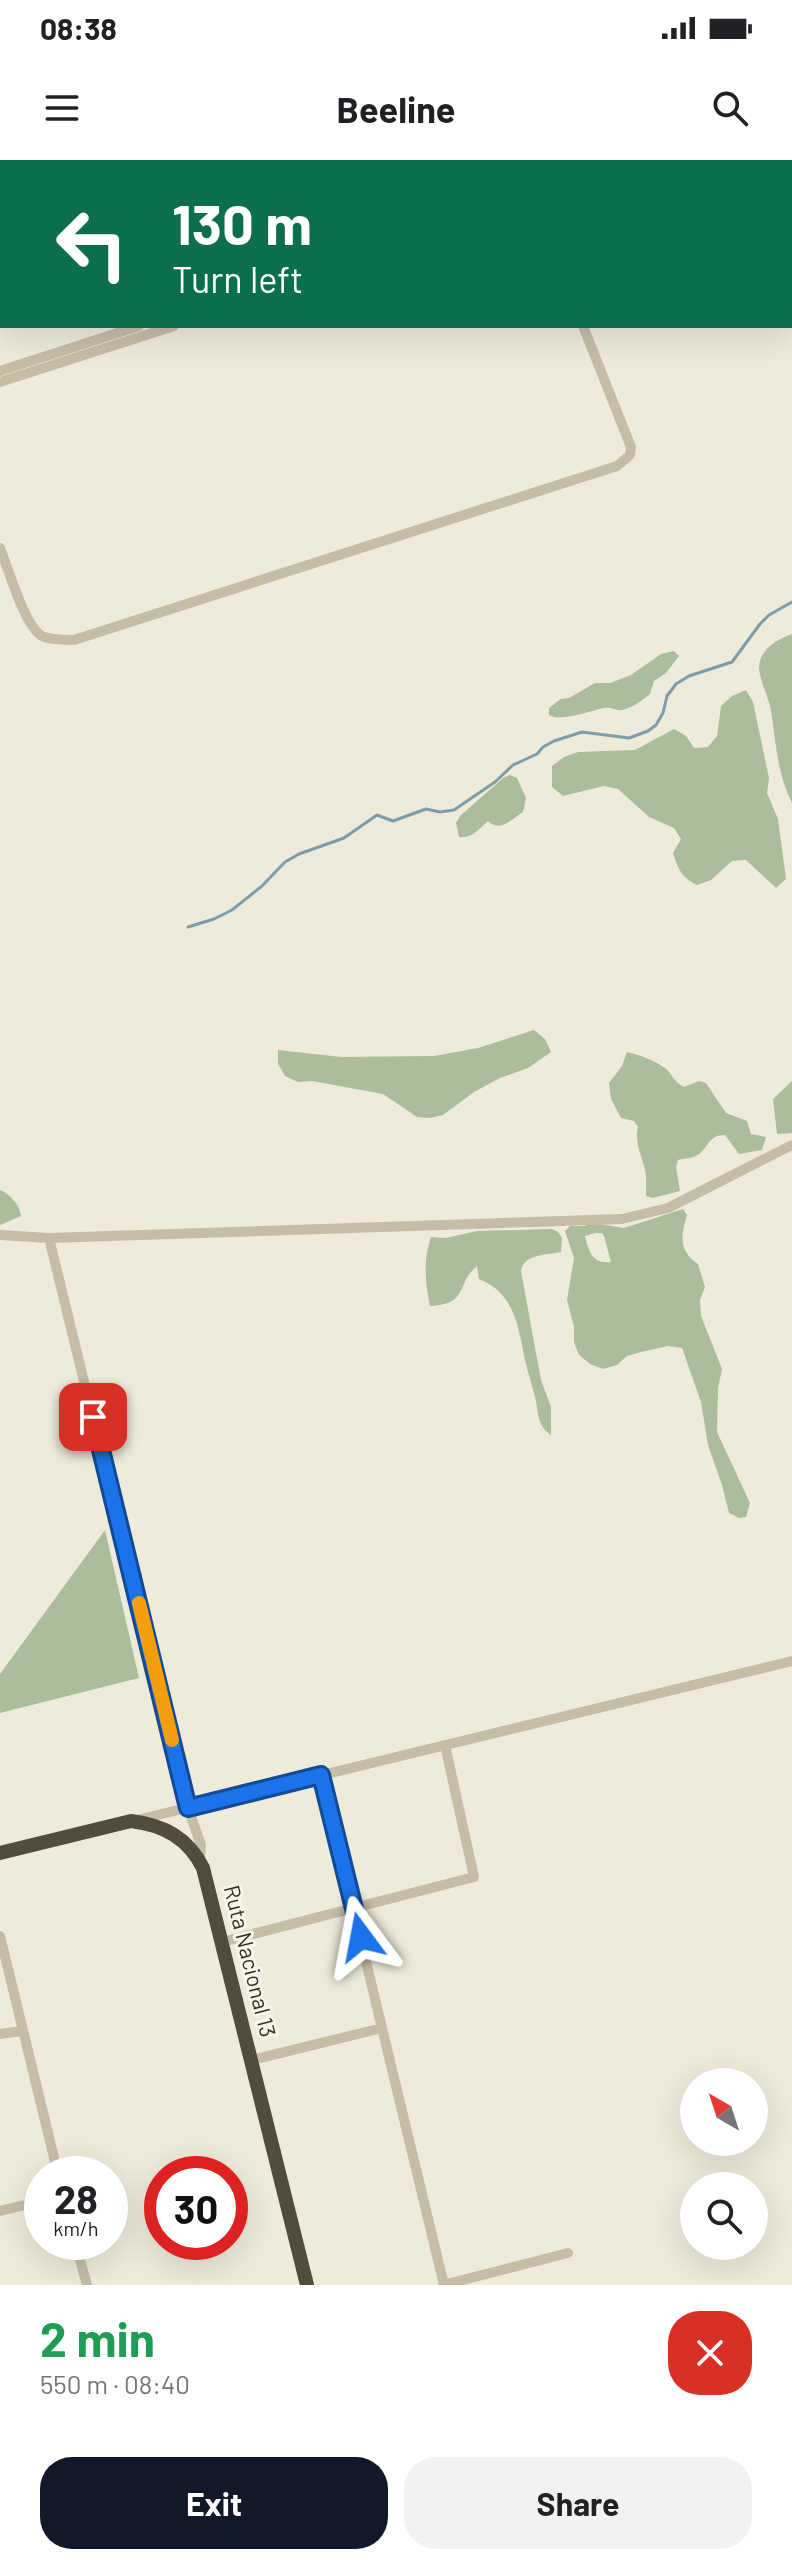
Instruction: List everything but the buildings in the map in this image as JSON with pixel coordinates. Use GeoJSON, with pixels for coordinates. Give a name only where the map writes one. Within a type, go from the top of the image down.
{"type":"FeatureCollection","features":[{"type":"Feature","properties":{"kind":"highway"},"geometry":{"type":"LineString","coordinates":[[0,1853],[131,1821],[151,1823],[167,1831],[195,1851],[200,1860]]}},
{"type":"Feature","properties":{"kind":"highway","name":"Ruta Nacional 13"},"geometry":{"type":"LineString","coordinates":[[200,1860],[307,2285]]}},
{"type":"Feature","properties":{"kind":"street"},"geometry":{"type":"LineString","coordinates":[[0,371],[133,328]]}},
{"type":"Feature","properties":{"kind":"street"},"geometry":{"type":"LineString","coordinates":[[0,382],[168,328]]}},
{"type":"Feature","properties":{"kind":"street"},"geometry":{"type":"LineString","coordinates":[[0,548],[30,623],[40,635],[74,640],[617,466],[630,455],[631,447],[584,328]]}},
{"type":"Feature","properties":{"kind":"street"},"geometry":{"type":"LineString","coordinates":[[0,1235],[49,1238],[622,1219],[668,1208],[792,1145]]}},
{"type":"Feature","properties":{"kind":"street"},"geometry":{"type":"LineString","coordinates":[[49,1238],[188,1808],[201,1845],[200,1860]]}},
{"type":"Feature","properties":{"kind":"street"},"geometry":{"type":"LineString","coordinates":[[131,1821],[792,1661]]}},
{"type":"Feature","properties":{"kind":"street"},"geometry":{"type":"LineString","coordinates":[[222,1942],[474,1877],[445,1745]]}},
{"type":"Feature","properties":{"kind":"street"},"geometry":{"type":"LineString","coordinates":[[321,1775],[443,2285],[568,2253]]}},
{"type":"Feature","properties":{"kind":"street"},"geometry":{"type":"LineString","coordinates":[[0,1936],[53,2156]]}},
{"type":"Feature","properties":{"kind":"street"},"geometry":{"type":"LineString","coordinates":[[252,2060],[382,2028]]}},
{"type":"Feature","properties":{"kind":"street"},"geometry":{"type":"LineString","coordinates":[[0,2034],[22,2031]]}},
{"type":"Feature","properties":{"kind":"street"},"geometry":{"type":"LineString","coordinates":[[0,2211],[24,2205]]}},
{"type":"Feature","properties":{"kind":"street"},"geometry":{"type":"LineString","coordinates":[[80,2260],[87,2285]]}},
{"type":"Feature","properties":{"kind":"green space"},"geometry":{"type":"Polygon","coordinates":[[[792,634],[792,803],[780,769],[770,706],[759,668],[762,656],[770,646],[792,634]]]}},
{"type":"Feature","properties":{"kind":"green space"},"geometry":{"type":"Polygon","coordinates":[[[674,651],[679,656],[666,673],[654,681],[650,694],[633,706],[622,710],[604,708],[568,717],[549,715],[549,708],[561,699],[569,698],[595,683],[610,683],[631,675],[661,654],[674,651]]]}},
{"type":"Feature","properties":{"kind":"green space"},"geometry":{"type":"Polygon","coordinates":[[[746,690],[753,702],[769,778],[767,793],[778,819],[786,879],[776,888],[746,860],[732,861],[711,880],[697,885],[684,876],[677,864],[673,853],[681,839],[674,828],[649,817],[618,789],[604,786],[563,796],[552,787],[552,766],[578,752],[635,750],[674,729],[686,736],[694,748],[708,747],[717,736],[721,706],[732,696],[746,690]]]}},
{"type":"Feature","properties":{"kind":"green space"},"geometry":{"type":"Polygon","coordinates":[[[510,775],[517,778],[526,798],[523,812],[506,824],[497,826],[488,821],[472,835],[459,837],[456,823],[460,816],[510,775]]]}},
{"type":"Feature","properties":{"kind":"green space"},"geometry":{"type":"Polygon","coordinates":[[[534,1030],[545,1039],[551,1052],[528,1068],[474,1092],[443,1115],[430,1118],[417,1117],[383,1094],[312,1081],[298,1082],[285,1076],[278,1064],[278,1050],[341,1057],[434,1056],[478,1048],[534,1030]]]}},
{"type":"Feature","properties":{"kind":"green space"},"geometry":{"type":"Polygon","coordinates":[[[627,1052],[661,1065],[684,1087],[699,1081],[706,1083],[726,1113],[747,1121],[751,1134],[766,1137],[762,1150],[739,1154],[725,1135],[716,1137],[696,1156],[678,1160],[676,1167],[680,1191],[653,1198],[646,1196],[638,1127],[634,1121],[621,1118],[611,1099],[609,1083],[622,1066],[627,1052]]]}},
{"type":"Feature","properties":{"kind":"green space"},"geometry":{"type":"Polygon","coordinates":[[[792,1081],[792,1133],[777,1134],[773,1099],[792,1081]]]}},
{"type":"Feature","properties":{"kind":"green space"},"geometry":{"type":"Polygon","coordinates":[[[0,1190],[14,1200],[21,1216],[0,1225],[0,1190]]]}},
{"type":"Feature","properties":{"kind":"green space"},"geometry":{"type":"Polygon","coordinates":[[[683,1209],[687,1215],[683,1229],[684,1248],[698,1264],[705,1287],[700,1300],[701,1316],[722,1369],[718,1388],[717,1432],[750,1503],[746,1517],[739,1518],[729,1513],[708,1445],[701,1402],[682,1348],[668,1346],[641,1352],[603,1369],[579,1355],[567,1300],[574,1258],[565,1231],[570,1226],[592,1223],[624,1228],[683,1209]],[[602,1233],[585,1236],[588,1247],[595,1259],[611,1262],[604,1236],[602,1233]]]}},
{"type":"Feature","properties":{"kind":"green space"},"geometry":{"type":"Polygon","coordinates":[[[552,1229],[562,1238],[561,1252],[531,1258],[521,1271],[541,1380],[551,1407],[551,1435],[539,1418],[517,1324],[508,1302],[491,1285],[479,1279],[477,1266],[457,1297],[430,1306],[426,1271],[431,1237],[446,1238],[477,1231],[552,1229]]]}},
{"type":"Feature","properties":{"kind":"green space"},"geometry":{"type":"Polygon","coordinates":[[[105,1530],[139,1678],[0,1713],[0,1674],[105,1530]]]}},
{"type":"Feature","properties":{"kind":"waterway"},"geometry":{"type":"LineString","coordinates":[[188,927],[232,910],[285,862],[344,838],[377,815],[393,821],[426,809],[440,812],[454,810],[495,782],[513,765],[537,754],[554,741],[582,732],[629,738],[648,731],[656,725],[667,696],[676,684],[689,676],[732,662],[760,624],[792,602]]}},
{"type":"Feature","properties":{"kind":"slow traffic"},"geometry":{"type":"LineString","coordinates":[[139,1603],[172,1740]]}},
{"type":"Feature","properties":{"kind":"route"},"geometry":{"type":"LineString","coordinates":[[93,1417],[188,1808],[321,1775],[361,1937]]}}]}
